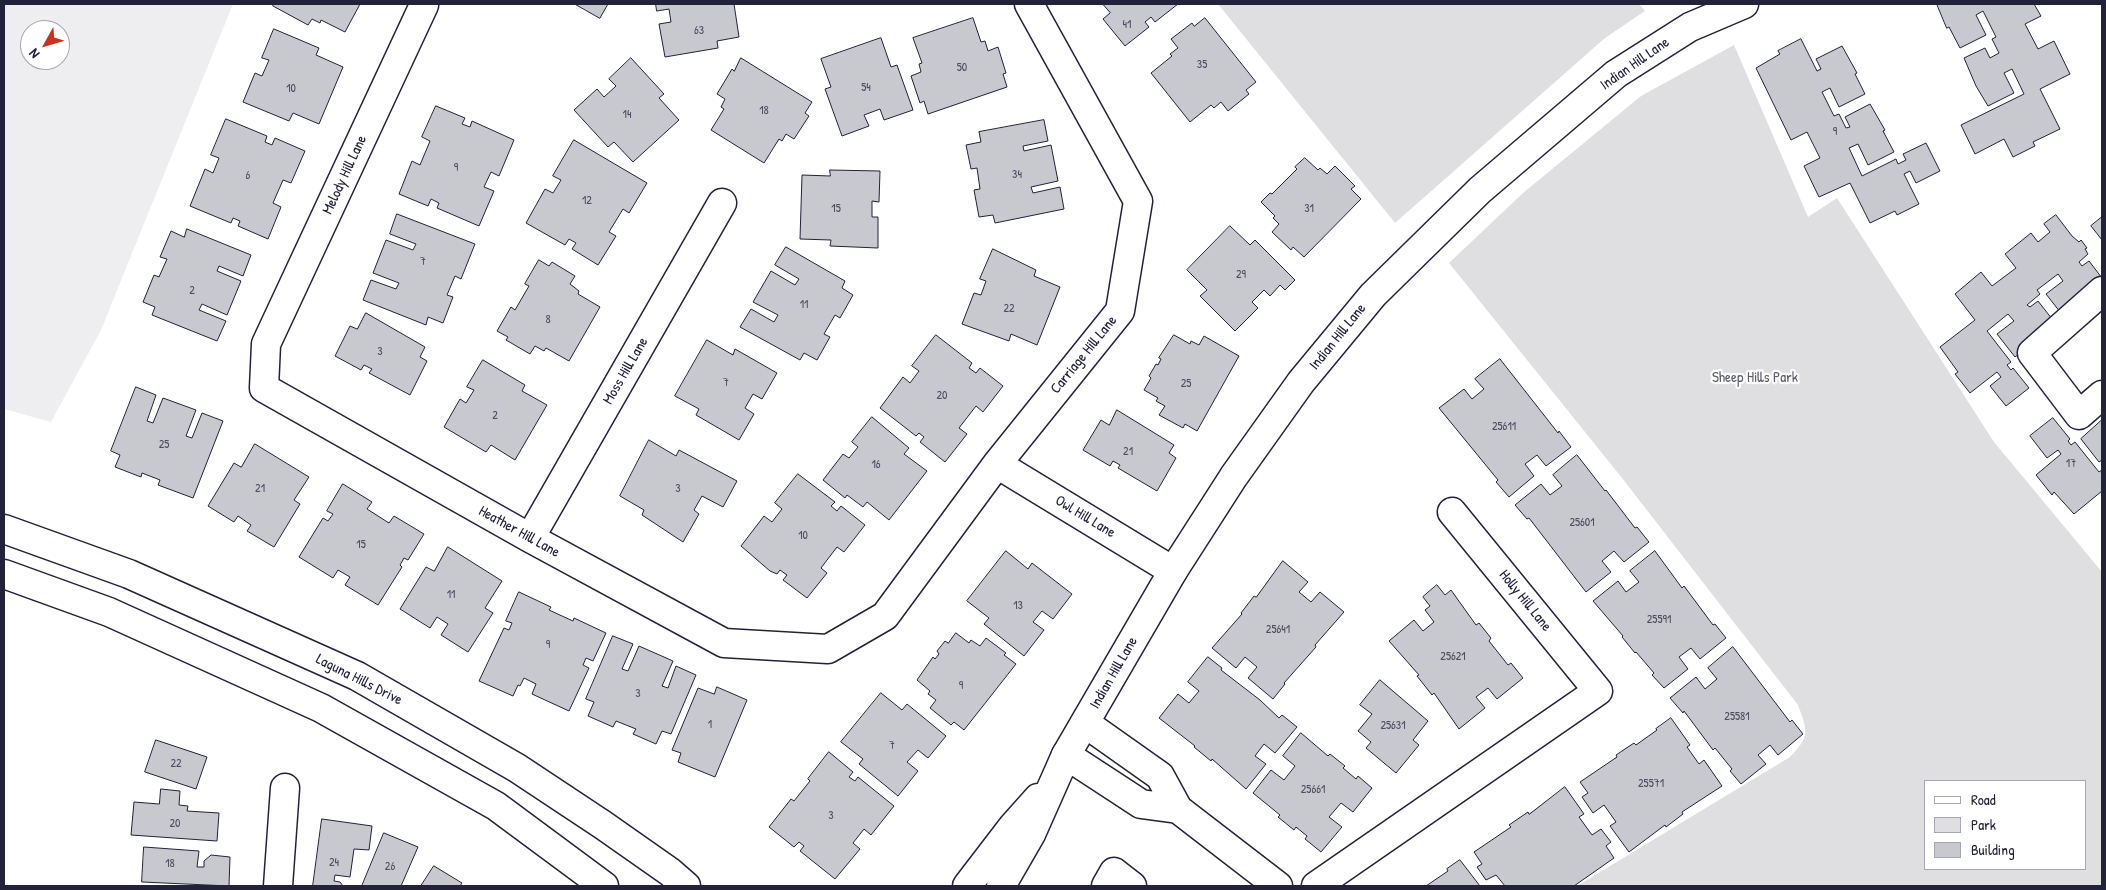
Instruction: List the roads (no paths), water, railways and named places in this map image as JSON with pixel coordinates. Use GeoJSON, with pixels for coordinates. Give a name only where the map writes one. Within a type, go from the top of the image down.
{"type":"FeatureCollection","features":[{"type":"Feature","properties":{"kind":"street","name":"Carriage Hill Lane"},"geometry":{"type":"LineString","coordinates":[[828,649],[885,616],[997,464],[1120,311],[1138,201],[1029,4]]}},
{"type":"Feature","properties":{"kind":"street","name":"Indian Hill Lane"},"geometry":{"type":"LineString","coordinates":[[1001,886],[1031,834],[1066,756],[1173,570],[1234,476],[1301,382],[1372,295],[1480,190],[1616,74],[1690,27],[1744,4]]}},
{"type":"Feature","properties":{"kind":"street","name":"Melody Hill Lane"},"geometry":{"type":"LineString","coordinates":[[266,344],[424,5]]}},
{"type":"Feature","properties":{"kind":"street","name":"Moss Hill Lane"},"geometry":{"type":"LineString","coordinates":[[530,538],[722,203]]}},
{"type":"Feature","properties":{"kind":"street"},"geometry":{"type":"LineString","coordinates":[[2102,291],[2032,354],[2078,415],[2102,395]]}},
{"type":"Feature","properties":{"kind":"street","name":"Heather Hill Lane"},"geometry":{"type":"LineString","coordinates":[[266,344],[264,388],[530,538],[724,642],[828,649]]}},
{"type":"Feature","properties":{"kind":"street","name":"Owl Hill Lane"},"geometry":{"type":"LineString","coordinates":[[997,464],[1173,570]]}},
{"type":"Feature","properties":{"kind":"street","name":"Holly Hill Lane"},"geometry":{"type":"LineString","coordinates":[[1316,886],[1598,690],[1452,512]]}},
{"type":"Feature","properties":{"kind":"street","name":"Laguna Hills Drive"},"geometry":{"type":"LineString","coordinates":[[4,529],[129,574],[357,676],[516,768],[603,825],[670,872],[686,886]]}},
{"type":"Feature","properties":{"kind":"street"},"geometry":{"type":"LineString","coordinates":[[4,574],[109,612],[321,708],[496,806],[604,886]]}},
{"type":"Feature","properties":{"kind":"street"},"geometry":{"type":"LineString","coordinates":[[1085,723],[1160,776],[1178,809],[1278,886]]}},
{"type":"Feature","properties":{"kind":"street"},"geometry":{"type":"LineString","coordinates":[[1066,756],[1142,804],[1178,809]]}},
{"type":"Feature","properties":{"kind":"street","name":"Indian Hill Lane"},"geometry":{"type":"LineString","coordinates":[[966,886],[1013,826],[1053,782]]}},
{"type":"Feature","properties":{"kind":"street"},"geometry":{"type":"LineString","coordinates":[[278,886],[284,788]]}},
{"type":"Feature","properties":{"kind":"street"},"geometry":{"type":"LineString","coordinates":[[1106,886],[1114,872],[1132,886]]}},
{"type":"Feature","properties":{"kind":"park label","name":"Sheep Hills Park"},"geometry":{"type":"Point","coordinates":[1755,378]}}]}
